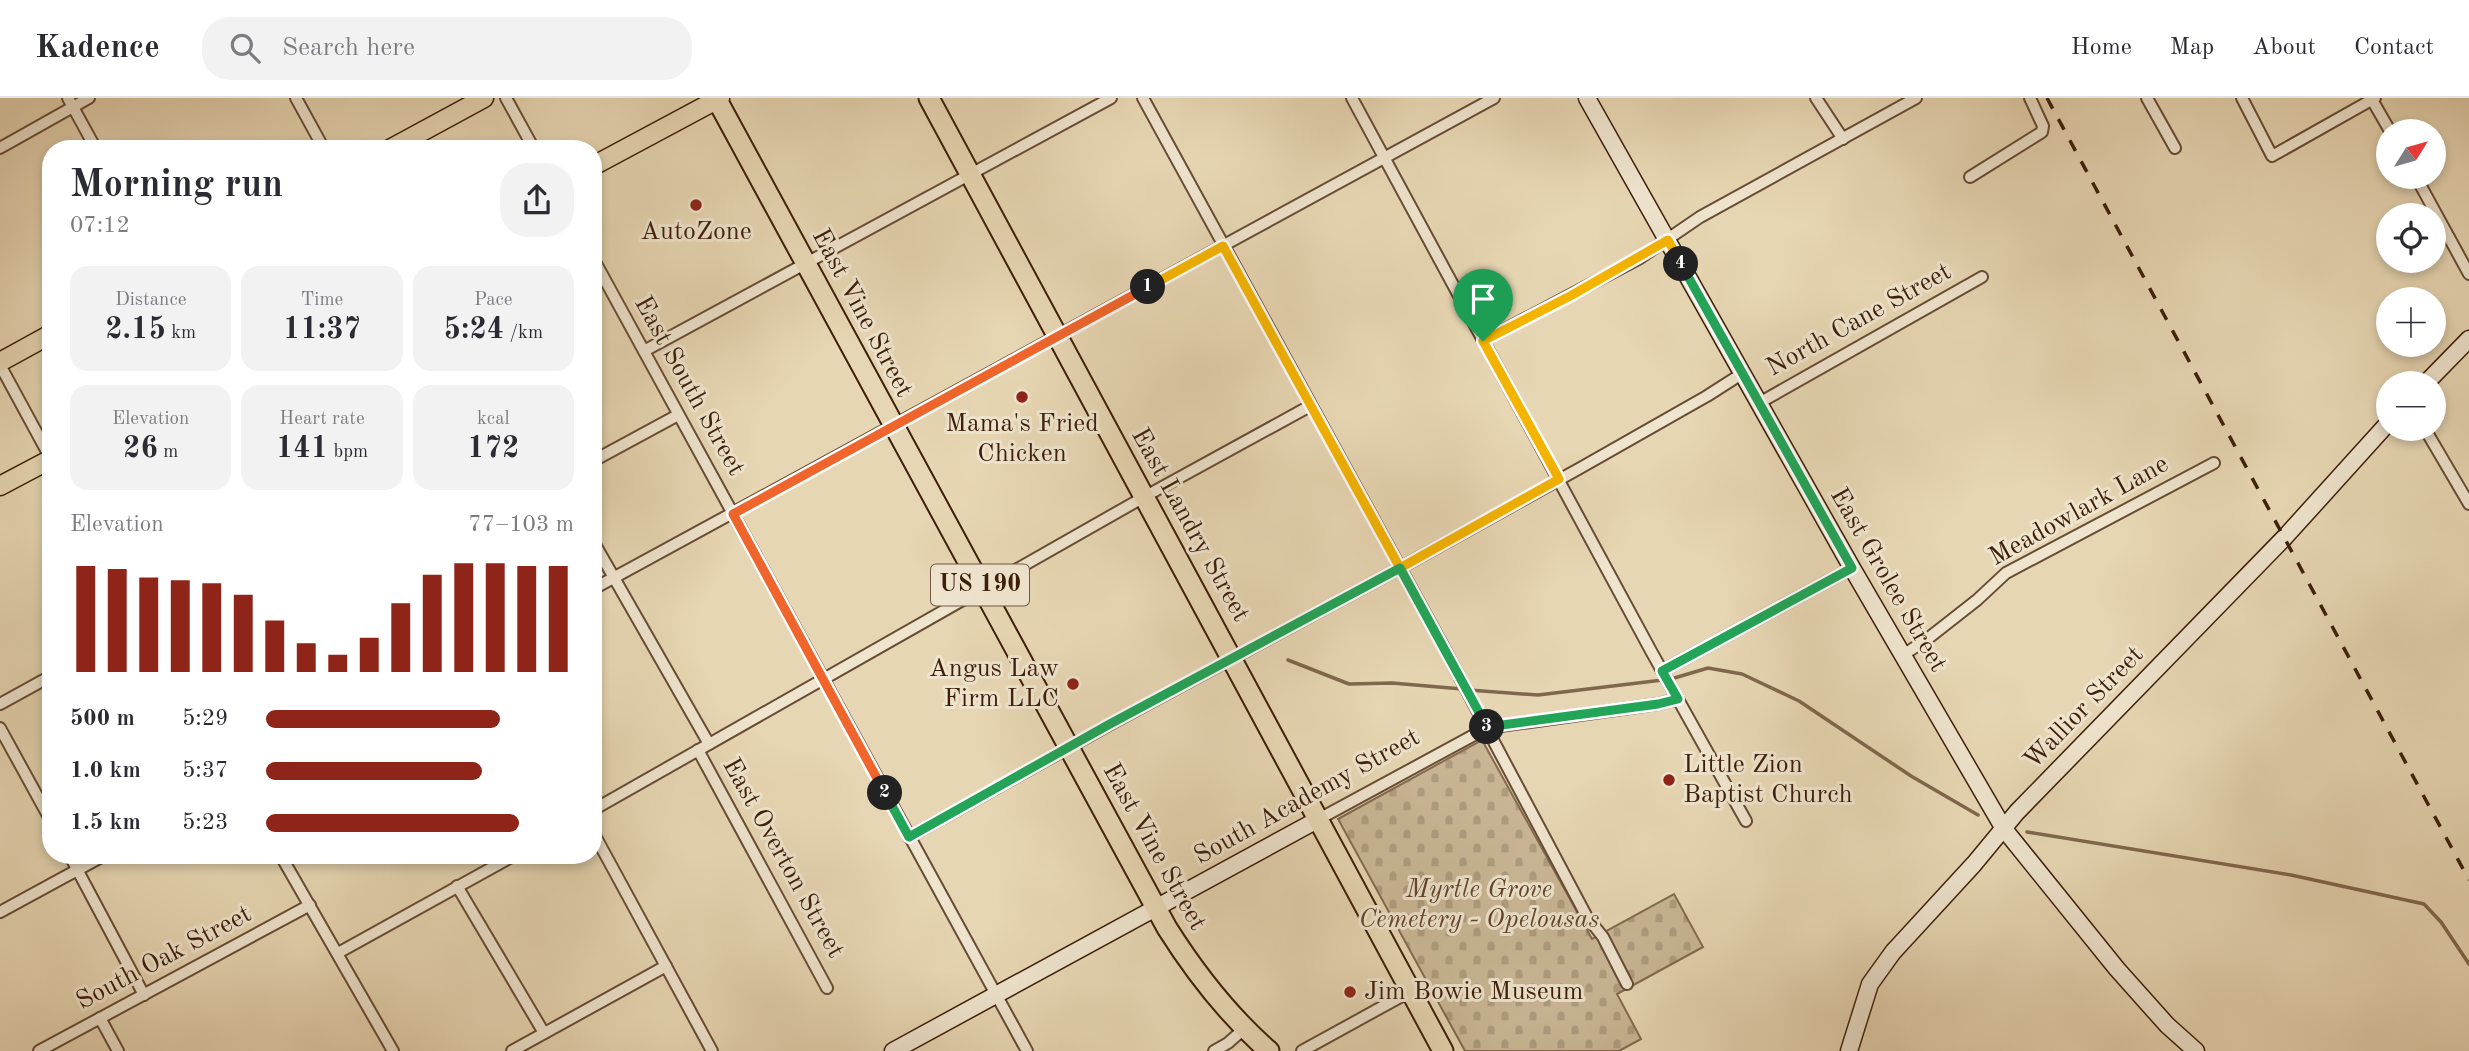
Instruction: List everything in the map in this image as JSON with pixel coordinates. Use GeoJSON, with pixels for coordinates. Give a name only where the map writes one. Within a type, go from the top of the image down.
{"type":"FeatureCollection","features":[{"type":"Feature","properties":{"kind":"highway","name":"East Landry Street"},"geometry":{"type":"LineString","coordinates":[[929,98],[1443,1051]]}},
{"type":"Feature","properties":{"kind":"highway","name":"East Vine Street"},"geometry":{"type":"LineString","coordinates":[[718,99],[893,426],[1174,939],[1203,982],[1269,1051]]}},
{"type":"Feature","properties":{"kind":"main road"},"geometry":{"type":"LineString","coordinates":[[407,140],[484,98]]}},
{"type":"Feature","properties":{"kind":"main road"},"geometry":{"type":"LineString","coordinates":[[602,161],[718,99]]}},
{"type":"Feature","properties":{"kind":"main road"},"geometry":{"type":"LineString","coordinates":[[0,364],[42,339]]}},
{"type":"Feature","properties":{"kind":"main road"},"geometry":{"type":"LineString","coordinates":[[0,486],[42,464]]}},
{"type":"Feature","properties":{"kind":"street"},"geometry":{"type":"LineString","coordinates":[[0,148],[71,102],[89,98]]}},
{"type":"Feature","properties":{"kind":"street"},"geometry":{"type":"LineString","coordinates":[[296,98],[319,140]]}},
{"type":"Feature","properties":{"kind":"street"},"geometry":{"type":"LineString","coordinates":[[506,98],[529,140]]}},
{"type":"Feature","properties":{"kind":"street"},"geometry":{"type":"LineString","coordinates":[[644,351],[1111,98]]}},
{"type":"Feature","properties":{"kind":"street"},"geometry":{"type":"LineString","coordinates":[[1143,98],[1487,728],[1587,917],[1603,937],[1627,984]]}},
{"type":"Feature","properties":{"kind":"street"},"geometry":{"type":"LineString","coordinates":[[1352,98],[1746,821]]}},
{"type":"Feature","properties":{"kind":"street"},"geometry":{"type":"LineString","coordinates":[[602,584],[1494,98]]}},
{"type":"Feature","properties":{"kind":"street","name":"East Grolee Street"},"geometry":{"type":"LineString","coordinates":[[1587,98],[1852,568],[2004,829],[2117,969],[2167,1025],[2196,1051]]}},
{"type":"Feature","properties":{"kind":"street"},"geometry":{"type":"LineString","coordinates":[[1816,98],[1843,139]]}},
{"type":"Feature","properties":{"kind":"street"},"geometry":{"type":"LineString","coordinates":[[1483,341],[1572,295],[1668,240],[1700,217],[1916,98]]}},
{"type":"Feature","properties":{"kind":"street"},"geometry":{"type":"LineString","coordinates":[[1970,177],[2042,132],[2043,126],[2030,98]]}},
{"type":"Feature","properties":{"kind":"street"},"geometry":{"type":"LineString","coordinates":[[2147,98],[2175,148]]}},
{"type":"Feature","properties":{"kind":"street"},"geometry":{"type":"LineString","coordinates":[[2242,98],[2272,156],[2373,98],[2384,119]]}},
{"type":"Feature","properties":{"kind":"street"},"geometry":{"type":"LineString","coordinates":[[71,102],[91,140]]}},
{"type":"Feature","properties":{"kind":"street"},"geometry":{"type":"LineString","coordinates":[[2423,189],[2469,274]]}},
{"type":"Feature","properties":{"kind":"street","name":"East South Street"},"geometry":{"type":"LineString","coordinates":[[602,274],[1027,1051]]}},
{"type":"Feature","properties":{"kind":"street","name":"North Cane Street"},"geometry":{"type":"LineString","coordinates":[[1759,403],[1982,276]]}},
{"type":"Feature","properties":{"kind":"street"},"geometry":{"type":"LineString","coordinates":[[2438,371],[2468,340]]}},
{"type":"Feature","properties":{"kind":"street"},"geometry":{"type":"LineString","coordinates":[[0,364],[42,442]]}},
{"type":"Feature","properties":{"kind":"street","name":"North Cane Street"},"geometry":{"type":"LineString","coordinates":[[909,837],[1400,568],[1707,396],[1743,373]]}},
{"type":"Feature","properties":{"kind":"street"},"geometry":{"type":"LineString","coordinates":[[602,805],[1144,497],[1310,406]]}},
{"type":"Feature","properties":{"kind":"street"},"geometry":{"type":"LineString","coordinates":[[602,456],[678,415]]}},
{"type":"Feature","properties":{"kind":"street","name":"Wallior Street"},"geometry":{"type":"LineString","coordinates":[[1849,1051],[1865,996],[1877,972],[2017,812],[2285,537],[2376,436]]}},
{"type":"Feature","properties":{"kind":"street"},"geometry":{"type":"LineString","coordinates":[[2432,441],[2469,504]]}},
{"type":"Feature","properties":{"kind":"street","name":"Meadowlark Lane"},"geometry":{"type":"LineString","coordinates":[[1903,655],[1977,600],[2006,573],[2214,463]]}},
{"type":"Feature","properties":{"kind":"street","name":"East Overton Street"},"geometry":{"type":"LineString","coordinates":[[602,556],[827,988]]}},
{"type":"Feature","properties":{"kind":"street"},"geometry":{"type":"LineString","coordinates":[[1666,677],[1852,568]]}},
{"type":"Feature","properties":{"kind":"street"},"geometry":{"type":"LineString","coordinates":[[0,704],[42,681]]}},
{"type":"Feature","properties":{"kind":"street"},"geometry":{"type":"LineString","coordinates":[[1487,728],[1678,699]]}},
{"type":"Feature","properties":{"kind":"street"},"geometry":{"type":"LineString","coordinates":[[0,727],[42,804]]}},
{"type":"Feature","properties":{"kind":"street","name":"South Academy Street"},"geometry":{"type":"LineString","coordinates":[[893,1051],[1487,728]]}},
{"type":"Feature","properties":{"kind":"street"},"geometry":{"type":"LineString","coordinates":[[602,849],[712,1051]]}},
{"type":"Feature","properties":{"kind":"street"},"geometry":{"type":"LineString","coordinates":[[74,864],[144,995]]}},
{"type":"Feature","properties":{"kind":"street"},"geometry":{"type":"LineString","coordinates":[[0,912],[88,864]]}},
{"type":"Feature","properties":{"kind":"street"},"geometry":{"type":"LineString","coordinates":[[286,864],[393,1051]]}},
{"type":"Feature","properties":{"kind":"street"},"geometry":{"type":"LineString","coordinates":[[338,953],[498,864]]}},
{"type":"Feature","properties":{"kind":"street"},"geometry":{"type":"LineString","coordinates":[[457,886],[544,1033]]}},
{"type":"Feature","properties":{"kind":"street","name":"South Oak Street"},"geometry":{"type":"LineString","coordinates":[[39,1051],[310,905]]}},
{"type":"Feature","properties":{"kind":"street"},"geometry":{"type":"LineString","coordinates":[[512,1051],[666,966]]}},
{"type":"Feature","properties":{"kind":"street"},"geometry":{"type":"LineString","coordinates":[[1302,1051],[1411,991]]}},
{"type":"Feature","properties":{"kind":"street"},"geometry":{"type":"LineString","coordinates":[[100,1018],[118,1051]]}},
{"type":"Feature","properties":{"kind":"street"},"geometry":{"type":"LineString","coordinates":[[1214,1051],[1231,1047],[1245,1028]]}},
{"type":"Feature","properties":{"kind":"green space","name":"Myrtle Grove Cemetery - Opelousas"},"geometry":{"type":"Polygon","coordinates":[[[1482,740],[1592,939],[1674,894],[1703,947],[1617,994],[1641,1039],[1619,1051],[1465,1051],[1338,819],[1482,740]]]}},
{"type":"Feature","properties":{"kind":"waterway"},"geometry":{"type":"LineString","coordinates":[[1288,660],[1349,684],[1392,683],[1462,689]]}},
{"type":"Feature","properties":{"kind":"waterway"},"geometry":{"type":"LineString","coordinates":[[1469,690],[1538,695],[1671,679],[1708,668],[1742,674],[1799,701],[1911,776],[1978,815]]}},
{"type":"Feature","properties":{"kind":"waterway"},"geometry":{"type":"LineString","coordinates":[[2027,832],[2291,875],[2424,904],[2441,922],[2469,964]]}},
{"type":"Feature","properties":{"kind":"railway"},"geometry":{"type":"LineString","coordinates":[[2047,98],[2469,880]]}},
{"type":"Feature","properties":{"kind":"place","name":"AutoZone"},"geometry":{"type":"Point","coordinates":[696,205]}},
{"type":"Feature","properties":{"kind":"place","name":"Mama's Fried Chicken"},"geometry":{"type":"Point","coordinates":[1022,397]}},
{"type":"Feature","properties":{"kind":"place","name":"Angus Law Firm LLC"},"geometry":{"type":"Point","coordinates":[1073,684]}},
{"type":"Feature","properties":{"kind":"place","name":"Little Zion Baptist Church"},"geometry":{"type":"Point","coordinates":[1669,780]}},
{"type":"Feature","properties":{"kind":"place","name":"Jim Bowie Museum"},"geometry":{"type":"Point","coordinates":[1350,992]}},
{"type":"Feature","properties":{"kind":"route"},"geometry":{"type":"LineString","coordinates":[[1483,341],[1559,479],[1400,568],[1223,246],[733,514],[909,837],[1108,725],[1400,568],[1487,728],[1678,699],[1662,671],[1852,568],[1668,240],[1640,258],[1483,341]]}}]}
